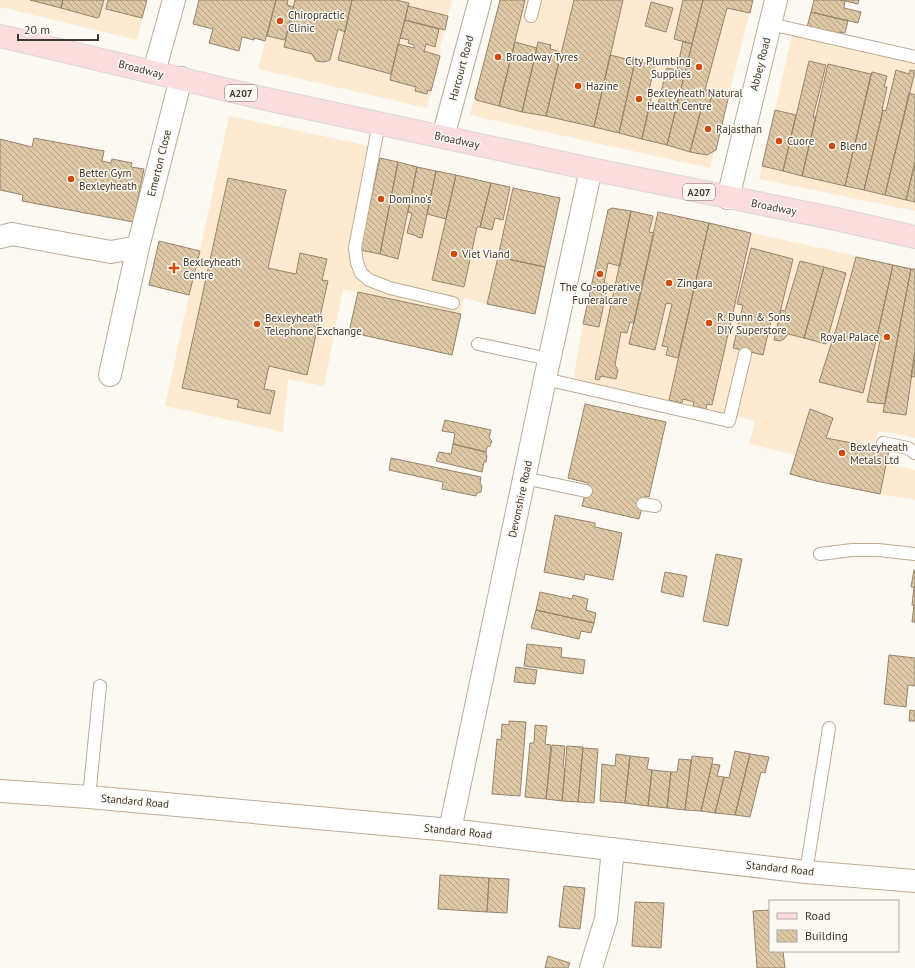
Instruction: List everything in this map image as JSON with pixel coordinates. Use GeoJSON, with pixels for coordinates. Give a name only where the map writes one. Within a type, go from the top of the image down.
{"type":"FeatureCollection","features":[{"type":"Feature","properties":{"kind":"main road","name":"Broadway"},"geometry":{"type":"LineString","coordinates":[[0,36],[266,99],[728,198],[915,236]]}},
{"type":"Feature","properties":{"kind":"street"},"geometry":{"type":"LineString","coordinates":[[154,72],[174,0]]}},
{"type":"Feature","properties":{"kind":"street","name":"Harcourt Road"},"geometry":{"type":"LineString","coordinates":[[443,137],[480,0]]}},
{"type":"Feature","properties":{"kind":"street","name":"Abbey Road"},"geometry":{"type":"LineString","coordinates":[[728,198],[776,0]]}},
{"type":"Feature","properties":{"kind":"street","name":"Emerton Close"},"geometry":{"type":"LineString","coordinates":[[110,375],[138,247],[181,78]]}},
{"type":"Feature","properties":{"kind":"street","name":"Devonshire Road"},"geometry":{"type":"LineString","coordinates":[[450,830],[547,369],[591,169]]}},
{"type":"Feature","properties":{"kind":"street"},"geometry":{"type":"LineString","coordinates":[[0,237],[12,234],[111,252],[138,247]]}},
{"type":"Feature","properties":{"kind":"street","name":"Standard Road"},"geometry":{"type":"LineString","coordinates":[[0,791],[89,797],[450,830],[806,872],[915,881]]}},
{"type":"Feature","properties":{"kind":"street"},"geometry":{"type":"LineString","coordinates":[[591,968],[606,919],[613,849]]}},
{"type":"Feature","properties":{"kind":"lane"},"geometry":{"type":"LineString","coordinates":[[531,16],[535,0]]}},
{"type":"Feature","properties":{"kind":"lane"},"geometry":{"type":"LineString","coordinates":[[770,24],[915,57]]}},
{"type":"Feature","properties":{"kind":"lane"},"geometry":{"type":"LineString","coordinates":[[379,123],[355,248],[357,263],[361,273],[369,280],[390,288],[453,303]]}},
{"type":"Feature","properties":{"kind":"lane"},"geometry":{"type":"LineString","coordinates":[[478,344],[547,369],[729,421],[745,354]]}},
{"type":"Feature","properties":{"kind":"lane"},"geometry":{"type":"LineString","coordinates":[[883,443],[908,448],[915,453]]}},
{"type":"Feature","properties":{"kind":"lane"},"geometry":{"type":"LineString","coordinates":[[524,478],[586,491]]}},
{"type":"Feature","properties":{"kind":"lane"},"geometry":{"type":"LineString","coordinates":[[820,554],[852,550],[878,550],[915,554]]}},
{"type":"Feature","properties":{"kind":"lane"},"geometry":{"type":"LineString","coordinates":[[89,797],[100,686]]}},
{"type":"Feature","properties":{"kind":"lane"},"geometry":{"type":"LineString","coordinates":[[806,872],[829,728]]}},
{"type":"Feature","properties":{"kind":"shaded area"},"geometry":{"type":"Polygon","coordinates":[[[0,0],[147,0],[137,40],[0,7],[0,0]]]}},
{"type":"Feature","properties":{"kind":"shaded area"},"geometry":{"type":"Polygon","coordinates":[[[276,0],[452,0],[427,108],[258,69],[276,0]]]}},
{"type":"Feature","properties":{"kind":"shaded area"},"geometry":{"type":"Polygon","coordinates":[[[500,0],[753,0],[710,168],[470,115],[500,0]]]}},
{"type":"Feature","properties":{"kind":"shaded area"},"geometry":{"type":"Polygon","coordinates":[[[794,26],[915,53],[915,211],[759,179],[794,26]]]}},
{"type":"Feature","properties":{"kind":"shaded area"},"geometry":{"type":"Polygon","coordinates":[[[229,116],[369,146],[368,155],[560,198],[549,248],[502,237],[487,304],[464,298],[461,314],[343,289],[324,386],[288,379],[283,432],[165,406],[229,116]]]}},
{"type":"Feature","properties":{"kind":"shaded area"},"geometry":{"type":"Polygon","coordinates":[[[612,208],[657,217],[658,212],[915,269],[915,438],[879,431],[874,447],[826,438],[833,418],[810,409],[796,455],[749,444],[755,421],[682,403],[573,380],[583,324],[608,210],[612,208]]]}},
{"type":"Feature","properties":{"kind":"shaded area"},"geometry":{"type":"Polygon","coordinates":[[[886,463],[915,470],[915,500],[880,494],[886,463]]]}},
{"type":"Feature","properties":{"kind":"building"},"geometry":{"type":"Polygon","coordinates":[[[30,0],[63,0],[61,8],[30,0]]]}},
{"type":"Feature","properties":{"kind":"building"},"geometry":{"type":"Polygon","coordinates":[[[63,0],[104,0],[99,17],[97,18],[61,8],[63,0]]]}},
{"type":"Feature","properties":{"kind":"building"},"geometry":{"type":"Polygon","coordinates":[[[108,0],[147,0],[142,18],[106,9],[108,0]]]}},
{"type":"Feature","properties":{"kind":"building"},"geometry":{"type":"Polygon","coordinates":[[[199,0],[276,0],[265,41],[242,37],[239,51],[209,43],[213,29],[193,24],[199,0]]]}},
{"type":"Feature","properties":{"kind":"building","name":"Chiropractic Clinic"},"geometry":{"type":"Polygon","coordinates":[[[276,0],[288,0],[287,5],[293,7],[285,40],[267,36],[276,0]]]}},
{"type":"Feature","properties":{"kind":"building"},"geometry":{"type":"Polygon","coordinates":[[[295,0],[352,0],[345,32],[338,29],[330,60],[324,62],[316,61],[312,54],[284,47],[295,0]]]}},
{"type":"Feature","properties":{"kind":"building"},"geometry":{"type":"Polygon","coordinates":[[[352,0],[396,0],[409,3],[391,74],[338,60],[352,0]]]}},
{"type":"Feature","properties":{"kind":"building","name":"Broadway Tyres"},"geometry":{"type":"Polygon","coordinates":[[[500,0],[525,0],[499,106],[476,100],[475,97],[500,0]]]}},
{"type":"Feature","properties":{"kind":"building","name":"Hazine"},"geometry":{"type":"Polygon","coordinates":[[[574,0],[623,0],[594,127],[546,116],[574,0]]]}},
{"type":"Feature","properties":{"kind":"building"},"geometry":{"type":"Polygon","coordinates":[[[683,0],[703,0],[692,44],[674,39],[683,0]]]}},
{"type":"Feature","properties":{"kind":"building","name":"City Plumbing Supplies"},"geometry":{"type":"Polygon","coordinates":[[[703,0],[753,0],[750,13],[727,8],[705,90],[713,91],[708,108],[702,106],[690,152],[667,145],[703,0]]]}},
{"type":"Feature","properties":{"kind":"building"},"geometry":{"type":"Polygon","coordinates":[[[814,0],[845,1],[844,8],[861,12],[858,23],[811,12],[814,0]]]}},
{"type":"Feature","properties":{"kind":"building"},"geometry":{"type":"Polygon","coordinates":[[[841,0],[859,0],[858,4],[841,0]]]}},
{"type":"Feature","properties":{"kind":"building"},"geometry":{"type":"Polygon","coordinates":[[[651,2],[673,8],[666,32],[645,26],[651,2]]]}},
{"type":"Feature","properties":{"kind":"building"},"geometry":{"type":"Polygon","coordinates":[[[408,6],[448,16],[445,30],[405,20],[408,6]]]}},
{"type":"Feature","properties":{"kind":"building"},"geometry":{"type":"Polygon","coordinates":[[[811,12],[848,21],[845,33],[838,32],[836,38],[806,31],[811,12]]]}},
{"type":"Feature","properties":{"kind":"building"},"geometry":{"type":"Polygon","coordinates":[[[405,20],[439,29],[435,47],[426,44],[424,51],[440,56],[431,91],[428,90],[427,94],[415,91],[416,87],[390,80],[398,44],[414,48],[414,45],[408,43],[409,40],[400,38],[405,20]]]}},
{"type":"Feature","properties":{"kind":"building"},"geometry":{"type":"Polygon","coordinates":[[[683,41],[692,44],[667,145],[642,139],[649,106],[657,108],[667,68],[677,70],[683,41]]]}},
{"type":"Feature","properties":{"kind":"building"},"geometry":{"type":"Polygon","coordinates":[[[515,42],[537,48],[522,112],[499,106],[515,42]]]}},
{"type":"Feature","properties":{"kind":"building"},"geometry":{"type":"Polygon","coordinates":[[[538,42],[551,45],[550,49],[561,52],[546,116],[522,112],[538,42]]]}},
{"type":"Feature","properties":{"kind":"building"},"geometry":{"type":"Polygon","coordinates":[[[610,55],[635,61],[619,133],[594,127],[610,55]]]}},
{"type":"Feature","properties":{"kind":"building","name":"Bexleyheath Natural Health Centre"},"geometry":{"type":"Polygon","coordinates":[[[635,61],[655,65],[649,90],[653,91],[642,139],[619,133],[635,61]]]}},
{"type":"Feature","properties":{"kind":"building"},"geometry":{"type":"Polygon","coordinates":[[[809,61],[826,65],[813,117],[816,117],[802,176],[783,171],[809,61]]]}},
{"type":"Feature","properties":{"kind":"building","name":"Blend"},"geometry":{"type":"Polygon","coordinates":[[[828,64],[871,74],[845,186],[802,176],[828,64]]]}},
{"type":"Feature","properties":{"kind":"building"},"geometry":{"type":"Polygon","coordinates":[[[896,70],[909,74],[910,70],[915,71],[885,195],[864,190],[883,110],[886,111],[896,70]]]}},
{"type":"Feature","properties":{"kind":"building"},"geometry":{"type":"Polygon","coordinates":[[[872,72],[887,76],[884,87],[887,87],[864,190],[845,186],[872,72]]]}},
{"type":"Feature","properties":{"kind":"building","name":"Rajasthan"},"geometry":{"type":"Polygon","coordinates":[[[713,91],[729,95],[716,150],[707,155],[690,152],[702,106],[708,108],[713,91]]]}},
{"type":"Feature","properties":{"kind":"building"},"geometry":{"type":"Polygon","coordinates":[[[909,93],[915,95],[915,162],[906,200],[885,195],[909,93]]]}},
{"type":"Feature","properties":{"kind":"building","name":"Cuore"},"geometry":{"type":"Polygon","coordinates":[[[775,110],[796,115],[783,171],[762,166],[775,110]]]}},
{"type":"Feature","properties":{"kind":"building","name":"Better Gym Bexleyheath"},"geometry":{"type":"Polygon","coordinates":[[[34,138],[104,151],[102,161],[111,163],[112,159],[132,163],[131,167],[144,169],[133,222],[22,201],[23,195],[0,190],[0,139],[32,147],[34,138]]]}},
{"type":"Feature","properties":{"kind":"building","name":"Domino's"},"geometry":{"type":"Polygon","coordinates":[[[380,158],[398,162],[380,254],[360,250],[380,158]]]}},
{"type":"Feature","properties":{"kind":"building"},"geometry":{"type":"Polygon","coordinates":[[[398,162],[417,167],[398,259],[380,254],[398,162]]]}},
{"type":"Feature","properties":{"kind":"building"},"geometry":{"type":"Polygon","coordinates":[[[915,162],[915,202],[906,200],[915,162]]]}},
{"type":"Feature","properties":{"kind":"building"},"geometry":{"type":"Polygon","coordinates":[[[417,167],[436,171],[422,238],[407,233],[412,213],[408,212],[417,167]]]}},
{"type":"Feature","properties":{"kind":"building"},"geometry":{"type":"Polygon","coordinates":[[[436,171],[456,175],[446,219],[427,214],[436,171]]]}},
{"type":"Feature","properties":{"kind":"building","name":"Viet Viand"},"geometry":{"type":"Polygon","coordinates":[[[456,175],[491,183],[480,227],[477,227],[464,287],[432,280],[456,175]]]}},
{"type":"Feature","properties":{"kind":"building","name":"Bexleyheath Telephone Exchange"},"geometry":{"type":"Polygon","coordinates":[[[228,178],[286,190],[268,268],[296,274],[300,253],[327,259],[322,280],[328,281],[307,375],[269,366],[264,389],[275,391],[270,414],[237,407],[239,400],[182,388],[228,178]]]}},
{"type":"Feature","properties":{"kind":"building"},"geometry":{"type":"Polygon","coordinates":[[[491,183],[510,187],[503,220],[495,218],[492,230],[480,227],[491,183]]]}},
{"type":"Feature","properties":{"kind":"building"},"geometry":{"type":"Polygon","coordinates":[[[513,188],[560,198],[545,267],[498,257],[513,188]]]}},
{"type":"Feature","properties":{"kind":"building","name":"The Co-operative Funeralcare"},"geometry":{"type":"Polygon","coordinates":[[[612,208],[631,211],[620,266],[608,263],[604,283],[608,284],[599,327],[583,324],[608,210],[612,208]]]}},
{"type":"Feature","properties":{"kind":"building"},"geometry":{"type":"Polygon","coordinates":[[[631,211],[653,216],[649,232],[654,233],[634,323],[630,322],[627,333],[621,332],[615,365],[618,370],[616,379],[601,376],[599,380],[595,379],[631,211]]]}},
{"type":"Feature","properties":{"kind":"building","name":"Zingara"},"geometry":{"type":"Polygon","coordinates":[[[658,212],[709,223],[678,358],[666,355],[668,347],[662,346],[672,304],[666,303],[655,350],[629,344],[658,212]]]}},
{"type":"Feature","properties":{"kind":"building","name":"R. Dunn & Sons DIY Superstore"},"geometry":{"type":"Polygon","coordinates":[[[709,223],[751,233],[712,405],[707,404],[706,409],[693,406],[694,402],[683,399],[682,403],[669,400],[709,223]]]}},
{"type":"Feature","properties":{"kind":"building","name":"Bexleyheath Centre"},"geometry":{"type":"Polygon","coordinates":[[[159,241],[200,251],[189,295],[149,285],[159,241]]]}},
{"type":"Feature","properties":{"kind":"building"},"geometry":{"type":"Polygon","coordinates":[[[751,248],[793,259],[778,321],[771,321],[763,355],[733,348],[743,305],[737,304],[751,248]]]}},
{"type":"Feature","properties":{"kind":"building"},"geometry":{"type":"Polygon","coordinates":[[[498,257],[545,267],[535,314],[487,304],[498,257]]]}},
{"type":"Feature","properties":{"kind":"building"},"geometry":{"type":"Polygon","coordinates":[[[856,257],[893,265],[863,393],[819,382],[838,323],[856,257]]]}},
{"type":"Feature","properties":{"kind":"building"},"geometry":{"type":"Polygon","coordinates":[[[800,261],[824,267],[804,338],[788,334],[780,341],[774,340],[781,310],[785,311],[800,261]]]}},
{"type":"Feature","properties":{"kind":"building","name":"Royal Palace"},"geometry":{"type":"Polygon","coordinates":[[[893,265],[911,269],[885,404],[867,402],[880,341],[876,341],[893,265]]]}},
{"type":"Feature","properties":{"kind":"building"},"geometry":{"type":"Polygon","coordinates":[[[824,267],[846,273],[826,344],[804,338],[824,267]]]}},
{"type":"Feature","properties":{"kind":"building"},"geometry":{"type":"Polygon","coordinates":[[[911,269],[915,269],[915,352],[906,415],[883,412],[911,269]]]}},
{"type":"Feature","properties":{"kind":"building"},"geometry":{"type":"Polygon","coordinates":[[[358,292],[461,314],[452,355],[349,332],[358,292]]]}},
{"type":"Feature","properties":{"kind":"building"},"geometry":{"type":"Polygon","coordinates":[[[915,352],[915,377],[911,376],[915,352]]]}},
{"type":"Feature","properties":{"kind":"building"},"geometry":{"type":"Polygon","coordinates":[[[585,404],[666,422],[649,497],[645,496],[639,519],[582,506],[588,483],[568,478],[585,404]]]}},
{"type":"Feature","properties":{"kind":"building","name":"Bexleyheath Metals Ltd"},"geometry":{"type":"Polygon","coordinates":[[[810,409],[833,418],[826,438],[889,450],[880,494],[790,474],[810,409]]]}},
{"type":"Feature","properties":{"kind":"building"},"geometry":{"type":"Polygon","coordinates":[[[445,420],[491,430],[489,438],[492,441],[490,446],[487,447],[486,452],[453,444],[455,433],[442,431],[445,420]]]}},
{"type":"Feature","properties":{"kind":"building"},"geometry":{"type":"Polygon","coordinates":[[[453,444],[486,452],[486,462],[484,462],[482,472],[436,461],[439,452],[451,454],[453,444]]]}},
{"type":"Feature","properties":{"kind":"building"},"geometry":{"type":"Polygon","coordinates":[[[391,458],[481,477],[481,492],[477,493],[476,496],[442,489],[443,482],[389,470],[391,458]]]}},
{"type":"Feature","properties":{"kind":"building"},"geometry":{"type":"Polygon","coordinates":[[[555,515],[595,523],[595,527],[622,533],[613,580],[585,574],[584,580],[544,572],[555,515]]]}},
{"type":"Feature","properties":{"kind":"building"},"geometry":{"type":"Polygon","coordinates":[[[716,554],[742,559],[728,626],[703,621],[716,554]]]}},
{"type":"Feature","properties":{"kind":"building"},"geometry":{"type":"Polygon","coordinates":[[[914,570],[915,587],[911,587],[914,570]]]}},
{"type":"Feature","properties":{"kind":"building"},"geometry":{"type":"Polygon","coordinates":[[[665,572],[687,576],[683,597],[661,592],[665,572]]]}},
{"type":"Feature","properties":{"kind":"building"},"geometry":{"type":"Polygon","coordinates":[[[914,587],[915,605],[912,605],[914,587]]]}},
{"type":"Feature","properties":{"kind":"building"},"geometry":{"type":"Polygon","coordinates":[[[540,592],[572,599],[573,595],[588,599],[586,610],[596,613],[594,623],[536,610],[540,592]]]}},
{"type":"Feature","properties":{"kind":"building"},"geometry":{"type":"Polygon","coordinates":[[[914,605],[915,622],[912,622],[914,605]]]}},
{"type":"Feature","properties":{"kind":"building"},"geometry":{"type":"Polygon","coordinates":[[[536,610],[594,623],[591,633],[581,631],[579,639],[531,628],[536,610]]]}},
{"type":"Feature","properties":{"kind":"building"},"geometry":{"type":"Polygon","coordinates":[[[527,644],[562,648],[561,657],[585,660],[583,674],[524,666],[527,644]]]}},
{"type":"Feature","properties":{"kind":"building"},"geometry":{"type":"Polygon","coordinates":[[[889,655],[915,658],[915,686],[908,685],[906,707],[884,704],[889,655]]]}},
{"type":"Feature","properties":{"kind":"building"},"geometry":{"type":"Polygon","coordinates":[[[516,667],[537,670],[535,684],[514,682],[516,667]]]}},
{"type":"Feature","properties":{"kind":"building"},"geometry":{"type":"Polygon","coordinates":[[[910,710],[915,711],[915,721],[909,721],[910,710]]]}},
{"type":"Feature","properties":{"kind":"building"},"geometry":{"type":"Polygon","coordinates":[[[509,721],[526,722],[520,796],[492,794],[497,739],[501,740],[502,724],[509,725],[509,721]]]}},
{"type":"Feature","properties":{"kind":"building"},"geometry":{"type":"Polygon","coordinates":[[[535,725],[547,726],[545,744],[551,745],[546,799],[525,797],[530,743],[534,743],[535,725]]]}},
{"type":"Feature","properties":{"kind":"building"},"geometry":{"type":"Polygon","coordinates":[[[552,745],[565,746],[563,768],[565,769],[562,801],[546,799],[552,745]]]}},
{"type":"Feature","properties":{"kind":"building"},"geometry":{"type":"Polygon","coordinates":[[[567,746],[583,747],[578,802],[562,801],[567,746]]]}},
{"type":"Feature","properties":{"kind":"building"},"geometry":{"type":"Polygon","coordinates":[[[583,748],[598,749],[594,803],[578,802],[583,748]]]}},
{"type":"Feature","properties":{"kind":"building"},"geometry":{"type":"Polygon","coordinates":[[[735,751],[750,754],[735,815],[715,813],[724,777],[729,778],[735,751]]]}},
{"type":"Feature","properties":{"kind":"building"},"geometry":{"type":"Polygon","coordinates":[[[616,754],[630,756],[625,803],[600,801],[602,764],[615,766],[616,754]]]}},
{"type":"Feature","properties":{"kind":"building"},"geometry":{"type":"Polygon","coordinates":[[[750,754],[769,757],[765,773],[761,772],[750,817],[735,815],[750,754]]]}},
{"type":"Feature","properties":{"kind":"building"},"geometry":{"type":"Polygon","coordinates":[[[630,756],[649,758],[647,769],[652,770],[648,806],[625,803],[630,756]]]}},
{"type":"Feature","properties":{"kind":"building"},"geometry":{"type":"Polygon","coordinates":[[[692,756],[713,758],[701,811],[685,810],[692,756]]]}},
{"type":"Feature","properties":{"kind":"building"},"geometry":{"type":"Polygon","coordinates":[[[679,759],[691,760],[685,810],[667,808],[671,772],[677,772],[679,759]]]}},
{"type":"Feature","properties":{"kind":"building"},"geometry":{"type":"Polygon","coordinates":[[[712,764],[720,765],[717,776],[724,777],[715,813],[701,811],[712,764]]]}},
{"type":"Feature","properties":{"kind":"building"},"geometry":{"type":"Polygon","coordinates":[[[652,770],[671,772],[667,808],[648,806],[652,770]]]}},
{"type":"Feature","properties":{"kind":"building"},"geometry":{"type":"Polygon","coordinates":[[[440,875],[489,878],[487,912],[438,909],[440,875]]]}},
{"type":"Feature","properties":{"kind":"building"},"geometry":{"type":"Polygon","coordinates":[[[489,878],[509,879],[507,913],[487,912],[489,878]]]}},
{"type":"Feature","properties":{"kind":"building"},"geometry":{"type":"Polygon","coordinates":[[[564,886],[585,888],[580,929],[559,927],[564,886]]]}},
{"type":"Feature","properties":{"kind":"building"},"geometry":{"type":"Polygon","coordinates":[[[635,902],[664,903],[661,948],[632,946],[635,902]]]}},
{"type":"Feature","properties":{"kind":"building"},"geometry":{"type":"Polygon","coordinates":[[[769,910],[769,952],[783,952],[785,968],[757,968],[753,911],[769,910]]]}},
{"type":"Feature","properties":{"kind":"building"},"geometry":{"type":"Polygon","coordinates":[[[548,956],[570,963],[568,968],[545,968],[548,956]]]}},
{"type":"Feature","properties":{"kind":"place","name":"Chiropractic Clinic"},"geometry":{"type":"Point","coordinates":[280,21]}},
{"type":"Feature","properties":{"kind":"place","name":"Broadway Tyres"},"geometry":{"type":"Point","coordinates":[498,57]}},
{"type":"Feature","properties":{"kind":"place","name":"City Plumbing Supplies"},"geometry":{"type":"Point","coordinates":[699,67]}},
{"type":"Feature","properties":{"kind":"place","name":"Hazine"},"geometry":{"type":"Point","coordinates":[578,86]}},
{"type":"Feature","properties":{"kind":"place","name":"Bexleyheath Natural Health Centre"},"geometry":{"type":"Point","coordinates":[639,99]}},
{"type":"Feature","properties":{"kind":"place","name":"Rajasthan"},"geometry":{"type":"Point","coordinates":[708,129]}},
{"type":"Feature","properties":{"kind":"place","name":"Cuore"},"geometry":{"type":"Point","coordinates":[779,141]}},
{"type":"Feature","properties":{"kind":"place","name":"Blend"},"geometry":{"type":"Point","coordinates":[832,146]}},
{"type":"Feature","properties":{"kind":"place","name":"Better Gym Bexleyheath"},"geometry":{"type":"Point","coordinates":[71,179]}},
{"type":"Feature","properties":{"kind":"place","name":"Domino's"},"geometry":{"type":"Point","coordinates":[381,199]}},
{"type":"Feature","properties":{"kind":"place","name":"Viet Viand"},"geometry":{"type":"Point","coordinates":[454,254]}},
{"type":"Feature","properties":{"kind":"place","name":"Bexleyheath Centre"},"geometry":{"type":"Point","coordinates":[174,268]}},
{"type":"Feature","properties":{"kind":"place","name":"The Co-operative Funeralcare"},"geometry":{"type":"Point","coordinates":[600,274]}},
{"type":"Feature","properties":{"kind":"place","name":"Zingara"},"geometry":{"type":"Point","coordinates":[669,283]}},
{"type":"Feature","properties":{"kind":"place","name":"R. Dunn & Sons DIY Superstore"},"geometry":{"type":"Point","coordinates":[709,323]}},
{"type":"Feature","properties":{"kind":"place","name":"Bexleyheath Telephone Exchange"},"geometry":{"type":"Point","coordinates":[257,324]}},
{"type":"Feature","properties":{"kind":"place","name":"Royal Palace"},"geometry":{"type":"Point","coordinates":[887,337]}},
{"type":"Feature","properties":{"kind":"place","name":"Bexleyheath Metals Ltd"},"geometry":{"type":"Point","coordinates":[842,453]}}]}
